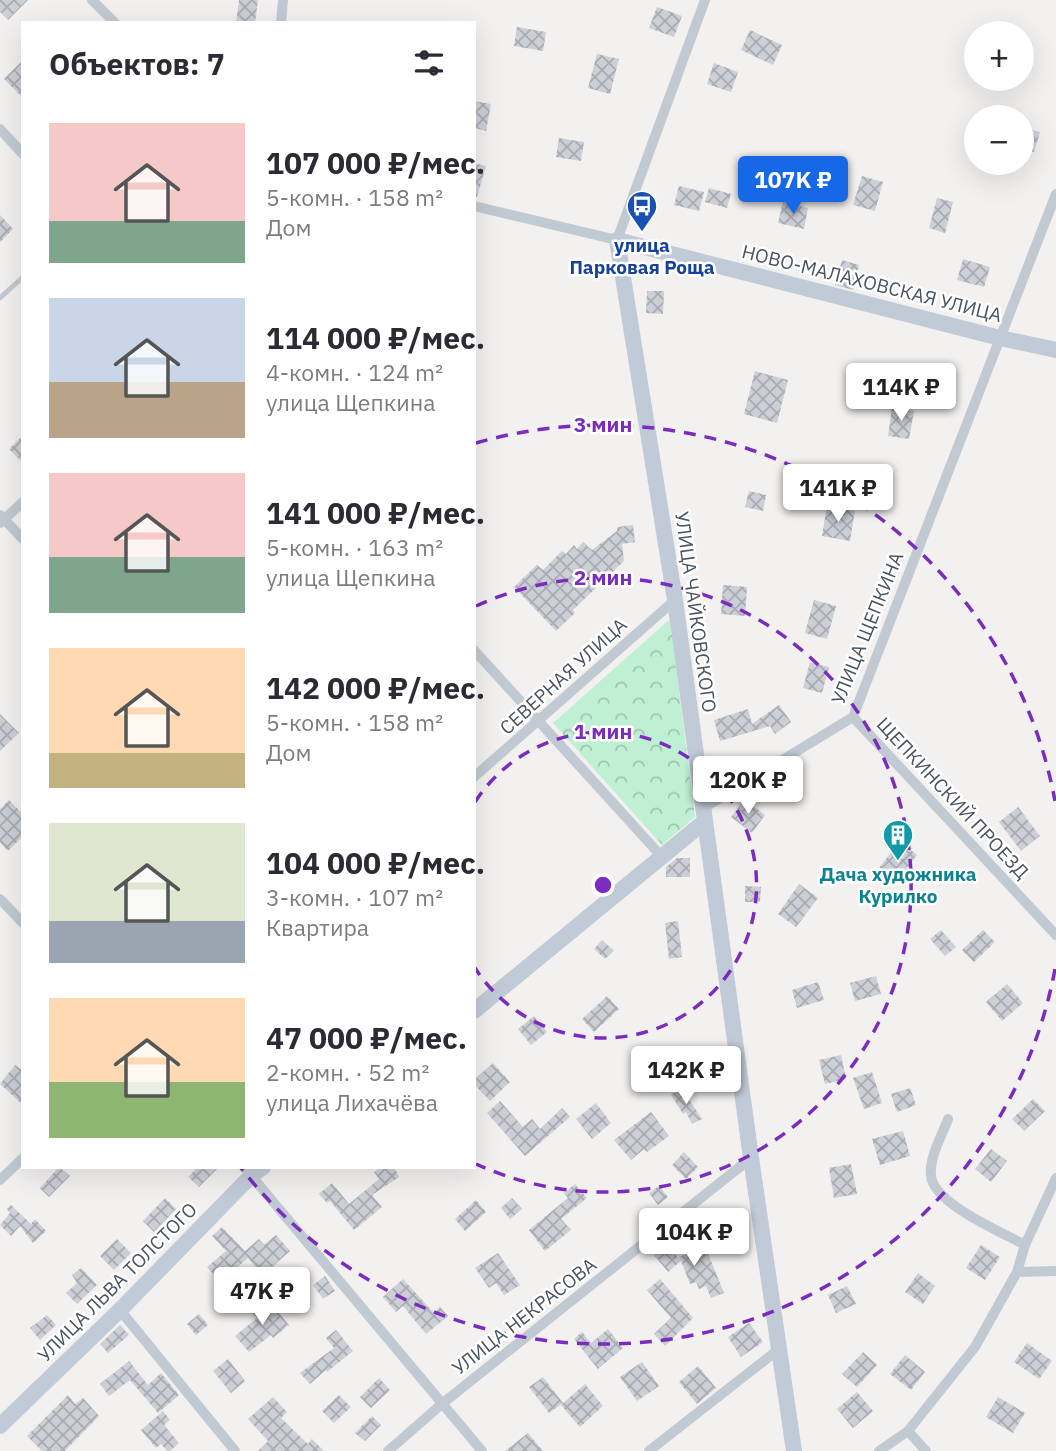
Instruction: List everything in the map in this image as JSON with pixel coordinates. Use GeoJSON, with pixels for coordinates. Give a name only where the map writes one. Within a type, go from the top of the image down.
{"type":"FeatureCollection","features":[{"type":"Feature","properties":{"kind":"street"},"geometry":{"type":"LineString","coordinates":[[92,0],[113,21]]}},
{"type":"Feature","properties":{"kind":"street"},"geometry":{"type":"LineString","coordinates":[[281,21],[283,0]]}},
{"type":"Feature","properties":{"kind":"street","name":"УЛИЦА ЧАЙКОВСКОГО"},"geometry":{"type":"LineString","coordinates":[[705,0],[617,240],[675,600],[703,816],[794,1451]]}},
{"type":"Feature","properties":{"kind":"street"},"geometry":{"type":"LineString","coordinates":[[0,129],[21,152]]}},
{"type":"Feature","properties":{"kind":"street","name":"УЛИЦА ЩЕПКИНА"},"geometry":{"type":"LineString","coordinates":[[703,816],[853,717],[1056,194]]}},
{"type":"Feature","properties":{"kind":"street","name":"НОВО-МАЛАХОВСКАЯ УЛИЦА"},"geometry":{"type":"LineString","coordinates":[[476,206],[1056,350]]}},
{"type":"Feature","properties":{"kind":"street"},"geometry":{"type":"LineString","coordinates":[[21,504],[1,519],[21,537]]}},
{"type":"Feature","properties":{"kind":"street","name":"СЕВЕРНАЯ УЛИЦА"},"geometry":{"type":"LineString","coordinates":[[476,775],[675,600]]}},
{"type":"Feature","properties":{"kind":"street"},"geometry":{"type":"LineString","coordinates":[[476,652],[663,858]]}},
{"type":"Feature","properties":{"kind":"street","name":"ЩЕПКИНСКИЙ ПРОЕЗД"},"geometry":{"type":"LineString","coordinates":[[853,717],[1056,934]]}},
{"type":"Feature","properties":{"kind":"street"},"geometry":{"type":"LineString","coordinates":[[476,1009],[663,858],[703,816]]}},
{"type":"Feature","properties":{"kind":"street"},"geometry":{"type":"LineString","coordinates":[[0,899],[21,921]]}},
{"type":"Feature","properties":{"kind":"street"},"geometry":{"type":"LineString","coordinates":[[948,1119],[932,1162],[931,1177],[936,1189],[949,1202],[1025,1245]]}},
{"type":"Feature","properties":{"kind":"street","name":"УЛИЦА НЕКРАСОВА"},"geometry":{"type":"LineString","coordinates":[[388,1451],[443,1403],[751,1158]]}},
{"type":"Feature","properties":{"kind":"street"},"geometry":{"type":"LineString","coordinates":[[0,1180],[21,1160]]}},
{"type":"Feature","properties":{"kind":"street"},"geometry":{"type":"LineString","coordinates":[[252,1170],[482,1451]]}},
{"type":"Feature","properties":{"kind":"street","name":"УЛИЦА ЛЬВА ТОЛСТОГО"},"geometry":{"type":"LineString","coordinates":[[0,1426],[120,1310],[252,1170]]}},
{"type":"Feature","properties":{"kind":"street"},"geometry":{"type":"LineString","coordinates":[[879,1451],[908,1431],[975,1347],[1017,1272],[1025,1245],[1056,1178]]}},
{"type":"Feature","properties":{"kind":"street"},"geometry":{"type":"LineString","coordinates":[[1017,1272],[1056,1271]]}},
{"type":"Feature","properties":{"kind":"street"},"geometry":{"type":"LineString","coordinates":[[120,1310],[234,1451]]}},
{"type":"Feature","properties":{"kind":"street"},"geometry":{"type":"LineString","coordinates":[[649,1451],[779,1349]]}},
{"type":"Feature","properties":{"kind":"street"},"geometry":{"type":"LineString","coordinates":[[908,1431],[926,1451]]}},
{"type":"Feature","properties":{"kind":"lane"},"geometry":{"type":"LineString","coordinates":[[0,298],[21,279]]}},
{"type":"Feature","properties":{"kind":"green space"},"geometry":{"type":"Polygon","coordinates":[[[670,619],[695,817],[662,845],[553,723],[670,619]]]}},
{"type":"Feature","properties":{"kind":"building"},"geometry":{"type":"Polygon","coordinates":[[[0,0],[28,0],[8,20],[0,12],[0,0]]]}},
{"type":"Feature","properties":{"kind":"building"},"geometry":{"type":"Polygon","coordinates":[[[239,0],[258,0],[255,21],[236,21],[239,0]]]}},
{"type":"Feature","properties":{"kind":"building"},"geometry":{"type":"Polygon","coordinates":[[[657,7],[682,16],[674,37],[649,28],[657,7]]]}},
{"type":"Feature","properties":{"kind":"building"},"geometry":{"type":"Polygon","coordinates":[[[517,27],[546,32],[543,51],[514,46],[517,27]]]}},
{"type":"Feature","properties":{"kind":"building"},"geometry":{"type":"Polygon","coordinates":[[[750,30],[782,45],[773,65],[741,50],[750,30]]]}},
{"type":"Feature","properties":{"kind":"building"},"geometry":{"type":"Polygon","coordinates":[[[597,54],[619,59],[610,94],[588,88],[597,54]]]}},
{"type":"Feature","properties":{"kind":"building"},"geometry":{"type":"Polygon","coordinates":[[[21,62],[21,96],[4,79],[21,62]]]}},
{"type":"Feature","properties":{"kind":"building"},"geometry":{"type":"Polygon","coordinates":[[[714,63],[738,72],[731,92],[707,84],[714,63]]]}},
{"type":"Feature","properties":{"kind":"building"},"geometry":{"type":"Polygon","coordinates":[[[476,101],[491,104],[486,131],[476,128],[476,101]]]}},
{"type":"Feature","properties":{"kind":"building"},"geometry":{"type":"Polygon","coordinates":[[[1034,130],[1040,132],[1034,152],[1034,130]]]}},
{"type":"Feature","properties":{"kind":"building"},"geometry":{"type":"Polygon","coordinates":[[[559,138],[584,142],[581,161],[556,157],[559,138]]]}},
{"type":"Feature","properties":{"kind":"building"},"geometry":{"type":"Polygon","coordinates":[[[476,164],[486,166],[476,197],[476,164]]]}},
{"type":"Feature","properties":{"kind":"building"},"geometry":{"type":"Polygon","coordinates":[[[862,176],[883,182],[875,211],[853,205],[862,176]]]}},
{"type":"Feature","properties":{"kind":"building"},"geometry":{"type":"Polygon","coordinates":[[[679,186],[704,192],[699,211],[674,205],[679,186]]]}},
{"type":"Feature","properties":{"kind":"building"},"geometry":{"type":"Polygon","coordinates":[[[709,188],[731,194],[727,208],[705,202],[709,188]]]}},
{"type":"Feature","properties":{"kind":"building"},"geometry":{"type":"Polygon","coordinates":[[[937,198],[953,202],[945,233],[929,228],[937,198]]]}},
{"type":"Feature","properties":{"kind":"building"},"geometry":{"type":"Polygon","coordinates":[[[783,202],[808,208],[804,229],[778,223],[783,202]]]}},
{"type":"Feature","properties":{"kind":"building"},"geometry":{"type":"Polygon","coordinates":[[[0,215],[13,229],[0,242],[0,215]]]}},
{"type":"Feature","properties":{"kind":"building"},"geometry":{"type":"Polygon","coordinates":[[[963,259],[990,267],[984,287],[957,280],[963,259]]]}},
{"type":"Feature","properties":{"kind":"building"},"geometry":{"type":"Polygon","coordinates":[[[842,260],[859,265],[853,290],[835,285],[842,260]]]}},
{"type":"Feature","properties":{"kind":"building"},"geometry":{"type":"Polygon","coordinates":[[[647,291],[664,291],[663,314],[646,313],[647,291]]]}},
{"type":"Feature","properties":{"kind":"building"},"geometry":{"type":"Polygon","coordinates":[[[755,371],[788,380],[777,423],[744,414],[755,371]]]}},
{"type":"Feature","properties":{"kind":"building"},"geometry":{"type":"Polygon","coordinates":[[[892,408],[914,411],[909,439],[888,436],[892,408]]]}},
{"type":"Feature","properties":{"kind":"building"},"geometry":{"type":"Polygon","coordinates":[[[21,437],[21,461],[9,449],[21,437]]]}},
{"type":"Feature","properties":{"kind":"building"},"geometry":{"type":"Polygon","coordinates":[[[749,491],[766,495],[763,511],[745,507],[749,491]]]}},
{"type":"Feature","properties":{"kind":"building"},"geometry":{"type":"Polygon","coordinates":[[[827,506],[855,511],[850,541],[822,536],[827,506]]]}},
{"type":"Feature","properties":{"kind":"building"},"geometry":{"type":"Polygon","coordinates":[[[633,525],[635,542],[622,544],[624,561],[573,610],[575,613],[556,631],[514,587],[537,565],[543,570],[562,551],[566,554],[574,545],[577,549],[583,542],[592,550],[617,531],[617,527],[633,525]]]}},
{"type":"Feature","properties":{"kind":"building"},"geometry":{"type":"Polygon","coordinates":[[[723,585],[747,587],[745,616],[721,614],[723,585]]]}},
{"type":"Feature","properties":{"kind":"building"},"geometry":{"type":"Polygon","coordinates":[[[814,600],[836,606],[827,639],[805,633],[814,600]]]}},
{"type":"Feature","properties":{"kind":"building"},"geometry":{"type":"Polygon","coordinates":[[[810,662],[829,667],[822,693],[803,688],[810,662]]]}},
{"type":"Feature","properties":{"kind":"building"},"geometry":{"type":"Polygon","coordinates":[[[779,705],[791,722],[775,734],[770,726],[720,741],[714,720],[748,709],[752,724],[779,705]]]}},
{"type":"Feature","properties":{"kind":"building"},"geometry":{"type":"Polygon","coordinates":[[[0,714],[19,733],[0,751],[0,714]]]}},
{"type":"Feature","properties":{"kind":"building"},"geometry":{"type":"Polygon","coordinates":[[[744,799],[765,815],[752,833],[731,817],[744,799]]]}},
{"type":"Feature","properties":{"kind":"building"},"geometry":{"type":"Polygon","coordinates":[[[9,800],[21,812],[21,838],[8,851],[0,843],[0,809],[9,800]]]}},
{"type":"Feature","properties":{"kind":"building"},"geometry":{"type":"Polygon","coordinates":[[[1018,807],[1040,836],[1021,851],[999,822],[1018,807]]]}},
{"type":"Feature","properties":{"kind":"building","name":"Дача художника Курилко"},"geometry":{"type":"Polygon","coordinates":[[[900,841],[917,855],[896,882],[879,868],[900,841]]]}},
{"type":"Feature","properties":{"kind":"building"},"geometry":{"type":"Polygon","coordinates":[[[677,858],[690,858],[690,877],[666,877],[666,867],[677,858]]]}},
{"type":"Feature","properties":{"kind":"building"},"geometry":{"type":"Polygon","coordinates":[[[799,884],[818,898],[796,927],[778,914],[799,884]]]}},
{"type":"Feature","properties":{"kind":"building"},"geometry":{"type":"Polygon","coordinates":[[[745,886],[761,887],[760,902],[745,902],[745,886]]]}},
{"type":"Feature","properties":{"kind":"building"},"geometry":{"type":"Polygon","coordinates":[[[678,921],[682,957],[669,959],[665,923],[678,921]]]}},
{"type":"Feature","properties":{"kind":"building"},"geometry":{"type":"Polygon","coordinates":[[[941,930],[956,947],[945,956],[930,939],[941,930]]]}},
{"type":"Feature","properties":{"kind":"building"},"geometry":{"type":"Polygon","coordinates":[[[983,930],[995,942],[974,962],[962,950],[983,930]]]}},
{"type":"Feature","properties":{"kind":"building"},"geometry":{"type":"Polygon","coordinates":[[[602,940],[614,951],[605,959],[594,949],[602,940]]]}},
{"type":"Feature","properties":{"kind":"building"},"geometry":{"type":"Polygon","coordinates":[[[876,976],[881,994],[855,1001],[850,983],[876,976]]]}},
{"type":"Feature","properties":{"kind":"building"},"geometry":{"type":"Polygon","coordinates":[[[818,982],[824,1000],[797,1008],[792,990],[818,982]]]}},
{"type":"Feature","properties":{"kind":"building"},"geometry":{"type":"Polygon","coordinates":[[[1007,984],[1023,1003],[1002,1021],[986,1002],[1007,984]]]}},
{"type":"Feature","properties":{"kind":"building"},"geometry":{"type":"Polygon","coordinates":[[[607,996],[619,1009],[594,1032],[582,1019],[607,996]]]}},
{"type":"Feature","properties":{"kind":"building"},"geometry":{"type":"Polygon","coordinates":[[[534,1016],[547,1032],[531,1045],[518,1029],[534,1016]]]}},
{"type":"Feature","properties":{"kind":"building"},"geometry":{"type":"Polygon","coordinates":[[[655,1049],[666,1062],[649,1076],[639,1062],[655,1049]]]}},
{"type":"Feature","properties":{"kind":"building"},"geometry":{"type":"Polygon","coordinates":[[[841,1055],[846,1079],[825,1084],[819,1060],[841,1055]]]}},
{"type":"Feature","properties":{"kind":"building"},"geometry":{"type":"Polygon","coordinates":[[[709,1056],[710,1067],[693,1070],[692,1058],[709,1056]]]}},
{"type":"Feature","properties":{"kind":"building"},"geometry":{"type":"Polygon","coordinates":[[[493,1063],[510,1082],[490,1101],[476,1086],[476,1078],[493,1063]]]}},
{"type":"Feature","properties":{"kind":"building"},"geometry":{"type":"Polygon","coordinates":[[[15,1065],[21,1070],[21,1103],[0,1084],[15,1065]]]}},
{"type":"Feature","properties":{"kind":"building"},"geometry":{"type":"Polygon","coordinates":[[[872,1072],[882,1103],[864,1109],[853,1078],[872,1072]]]}},
{"type":"Feature","properties":{"kind":"building"},"geometry":{"type":"Polygon","coordinates":[[[681,1088],[702,1119],[692,1124],[686,1112],[683,1114],[671,1095],[681,1088]]]}},
{"type":"Feature","properties":{"kind":"building"},"geometry":{"type":"Polygon","coordinates":[[[910,1088],[916,1105],[897,1112],[891,1094],[910,1088]]]}},
{"type":"Feature","properties":{"kind":"building"},"geometry":{"type":"Polygon","coordinates":[[[1033,1099],[1045,1111],[1024,1131],[1012,1119],[1033,1099]]]}},
{"type":"Feature","properties":{"kind":"building"},"geometry":{"type":"Polygon","coordinates":[[[500,1101],[523,1127],[532,1119],[540,1129],[562,1108],[570,1117],[525,1156],[487,1113],[500,1101]]]}},
{"type":"Feature","properties":{"kind":"building"},"geometry":{"type":"Polygon","coordinates":[[[596,1103],[611,1123],[592,1139],[576,1119],[596,1103]]]}},
{"type":"Feature","properties":{"kind":"building"},"geometry":{"type":"Polygon","coordinates":[[[651,1112],[669,1136],[647,1152],[644,1149],[631,1160],[614,1140],[651,1112]]]}},
{"type":"Feature","properties":{"kind":"building"},"geometry":{"type":"Polygon","coordinates":[[[903,1131],[910,1156],[880,1165],[872,1139],[903,1131]]]}},
{"type":"Feature","properties":{"kind":"building"},"geometry":{"type":"Polygon","coordinates":[[[991,1149],[1007,1161],[991,1182],[975,1169],[991,1149]]]}},
{"type":"Feature","properties":{"kind":"building"},"geometry":{"type":"Polygon","coordinates":[[[684,1152],[698,1167],[686,1179],[672,1165],[684,1152]]]}},
{"type":"Feature","properties":{"kind":"building"},"geometry":{"type":"Polygon","coordinates":[[[851,1164],[857,1194],[834,1198],[829,1168],[851,1164]]]}},
{"type":"Feature","properties":{"kind":"building"},"geometry":{"type":"Polygon","coordinates":[[[57,1169],[70,1176],[49,1197],[40,1188],[57,1169]]]}},
{"type":"Feature","properties":{"kind":"building"},"geometry":{"type":"Polygon","coordinates":[[[196,1169],[217,1169],[199,1187],[188,1177],[196,1169]]]}},
{"type":"Feature","properties":{"kind":"building"},"geometry":{"type":"Polygon","coordinates":[[[378,1169],[395,1169],[399,1177],[372,1195],[382,1207],[354,1230],[330,1201],[327,1203],[319,1194],[332,1183],[349,1204],[379,1179],[374,1172],[378,1169]]]}},
{"type":"Feature","properties":{"kind":"building"},"geometry":{"type":"Polygon","coordinates":[[[575,1184],[587,1198],[561,1219],[571,1230],[545,1251],[529,1230],[568,1198],[564,1193],[575,1184]]]}},
{"type":"Feature","properties":{"kind":"building"},"geometry":{"type":"Polygon","coordinates":[[[659,1186],[668,1197],[658,1205],[649,1193],[659,1186]]]}},
{"type":"Feature","properties":{"kind":"building"},"geometry":{"type":"Polygon","coordinates":[[[165,1198],[176,1209],[154,1232],[143,1221],[165,1198]]]}},
{"type":"Feature","properties":{"kind":"building"},"geometry":{"type":"Polygon","coordinates":[[[512,1198],[522,1209],[510,1219],[501,1208],[512,1198]]]}},
{"type":"Feature","properties":{"kind":"building"},"geometry":{"type":"Polygon","coordinates":[[[476,1200],[486,1212],[465,1231],[455,1219],[476,1200]]]}},
{"type":"Feature","properties":{"kind":"building"},"geometry":{"type":"Polygon","coordinates":[[[11,1205],[31,1224],[35,1219],[46,1231],[33,1243],[20,1226],[11,1236],[0,1225],[10,1213],[7,1209],[11,1205]]]}},
{"type":"Feature","properties":{"kind":"building"},"geometry":{"type":"Polygon","coordinates":[[[222,1227],[245,1251],[259,1239],[264,1245],[276,1235],[290,1251],[271,1268],[291,1296],[286,1300],[277,1290],[260,1303],[252,1292],[267,1280],[248,1258],[220,1282],[207,1267],[226,1251],[212,1236],[222,1227]]]}},
{"type":"Feature","properties":{"kind":"building"},"geometry":{"type":"Polygon","coordinates":[[[117,1239],[131,1253],[114,1270],[100,1256],[117,1239]]]}},
{"type":"Feature","properties":{"kind":"building"},"geometry":{"type":"Polygon","coordinates":[[[667,1244],[680,1260],[679,1257],[705,1246],[724,1293],[711,1298],[706,1286],[699,1289],[696,1282],[690,1284],[681,1261],[668,1272],[654,1255],[667,1244]]]}},
{"type":"Feature","properties":{"kind":"building"},"geometry":{"type":"Polygon","coordinates":[[[981,1245],[1000,1257],[985,1280],[966,1268],[981,1245]]]}},
{"type":"Feature","properties":{"kind":"building"},"geometry":{"type":"Polygon","coordinates":[[[498,1253],[520,1285],[504,1295],[496,1283],[489,1288],[475,1268],[498,1253]]]}},
{"type":"Feature","properties":{"kind":"building"},"geometry":{"type":"Polygon","coordinates":[[[81,1268],[97,1285],[77,1304],[66,1293],[77,1283],[72,1275],[81,1268]]]}},
{"type":"Feature","properties":{"kind":"building"},"geometry":{"type":"Polygon","coordinates":[[[918,1273],[935,1286],[923,1304],[905,1292],[918,1273]]]}},
{"type":"Feature","properties":{"kind":"building"},"geometry":{"type":"Polygon","coordinates":[[[325,1276],[335,1291],[323,1299],[313,1285],[325,1276]]]}},
{"type":"Feature","properties":{"kind":"building"},"geometry":{"type":"Polygon","coordinates":[[[403,1279],[434,1313],[440,1307],[448,1316],[426,1334],[403,1306],[396,1312],[383,1297],[403,1279]]]}},
{"type":"Feature","properties":{"kind":"building"},"geometry":{"type":"Polygon","coordinates":[[[660,1279],[693,1318],[665,1346],[654,1334],[671,1318],[647,1290],[660,1279]]]}},
{"type":"Feature","properties":{"kind":"building"},"geometry":{"type":"Polygon","coordinates":[[[847,1286],[856,1304],[836,1313],[828,1295],[847,1286]]]}},
{"type":"Feature","properties":{"kind":"building"},"geometry":{"type":"Polygon","coordinates":[[[268,1300],[289,1325],[249,1352],[235,1336],[257,1318],[253,1314],[268,1300]]]}},
{"type":"Feature","properties":{"kind":"building"},"geometry":{"type":"Polygon","coordinates":[[[199,1314],[208,1325],[196,1335],[187,1324],[199,1314]]]}},
{"type":"Feature","properties":{"kind":"building"},"geometry":{"type":"Polygon","coordinates":[[[47,1315],[56,1325],[40,1340],[30,1328],[47,1315]]]}},
{"type":"Feature","properties":{"kind":"building"},"geometry":{"type":"Polygon","coordinates":[[[749,1323],[763,1342],[741,1357],[728,1337],[749,1323]]]}},
{"type":"Feature","properties":{"kind":"building"},"geometry":{"type":"Polygon","coordinates":[[[120,1325],[129,1335],[108,1353],[100,1344],[120,1325]]]}},
{"type":"Feature","properties":{"kind":"building"},"geometry":{"type":"Polygon","coordinates":[[[608,1329],[623,1348],[598,1369],[574,1339],[582,1332],[591,1343],[608,1329]]]}},
{"type":"Feature","properties":{"kind":"building"},"geometry":{"type":"Polygon","coordinates":[[[336,1330],[353,1351],[310,1384],[300,1373],[334,1348],[326,1338],[336,1330]]]}},
{"type":"Feature","properties":{"kind":"building"},"geometry":{"type":"Polygon","coordinates":[[[1027,1343],[1052,1361],[1039,1379],[1014,1362],[1027,1343]]]}},
{"type":"Feature","properties":{"kind":"building"},"geometry":{"type":"Polygon","coordinates":[[[863,1352],[877,1365],[857,1387],[842,1374],[863,1352]]]}},
{"type":"Feature","properties":{"kind":"building"},"geometry":{"type":"Polygon","coordinates":[[[905,1355],[925,1372],[911,1390],[890,1374],[905,1355]]]}},
{"type":"Feature","properties":{"kind":"building"},"geometry":{"type":"Polygon","coordinates":[[[228,1359],[245,1381],[231,1393],[213,1371],[228,1359]]]}},
{"type":"Feature","properties":{"kind":"building"},"geometry":{"type":"Polygon","coordinates":[[[129,1361],[148,1385],[161,1373],[179,1395],[158,1413],[130,1380],[109,1396],[100,1384],[129,1361]]]}},
{"type":"Feature","properties":{"kind":"building"},"geometry":{"type":"Polygon","coordinates":[[[642,1362],[659,1386],[637,1401],[620,1377],[642,1362]]]}},
{"type":"Feature","properties":{"kind":"building"},"geometry":{"type":"Polygon","coordinates":[[[698,1366],[716,1388],[697,1404],[679,1382],[698,1366]]]}},
{"type":"Feature","properties":{"kind":"building"},"geometry":{"type":"Polygon","coordinates":[[[543,1377],[563,1403],[549,1413],[529,1387],[543,1377]]]}},
{"type":"Feature","properties":{"kind":"building"},"geometry":{"type":"Polygon","coordinates":[[[379,1378],[390,1390],[371,1408],[360,1397],[379,1378]]]}},
{"type":"Feature","properties":{"kind":"building"},"geometry":{"type":"Polygon","coordinates":[[[585,1384],[603,1406],[580,1427],[561,1405],[585,1384]]]}},
{"type":"Feature","properties":{"kind":"building"},"geometry":{"type":"Polygon","coordinates":[[[857,1392],[873,1411],[853,1428],[837,1409],[857,1392]]]}},
{"type":"Feature","properties":{"kind":"building"},"geometry":{"type":"Polygon","coordinates":[[[68,1395],[75,1404],[83,1398],[99,1416],[65,1451],[42,1451],[27,1436],[68,1395]]]}},
{"type":"Feature","properties":{"kind":"building"},"geometry":{"type":"Polygon","coordinates":[[[339,1395],[351,1407],[334,1423],[322,1411],[339,1395]]]}},
{"type":"Feature","properties":{"kind":"building"},"geometry":{"type":"Polygon","coordinates":[[[273,1397],[287,1412],[281,1418],[308,1444],[312,1439],[324,1451],[258,1451],[268,1441],[248,1419],[273,1397]]]}},
{"type":"Feature","properties":{"kind":"building"},"geometry":{"type":"Polygon","coordinates":[[[998,1397],[1025,1413],[1013,1433],[986,1417],[998,1397]]]}},
{"type":"Feature","properties":{"kind":"building"},"geometry":{"type":"Polygon","coordinates":[[[163,1411],[170,1420],[164,1425],[179,1443],[170,1451],[161,1444],[156,1448],[141,1430],[163,1411]]]}},
{"type":"Feature","properties":{"kind":"building"},"geometry":{"type":"Polygon","coordinates":[[[372,1416],[381,1425],[365,1441],[355,1433],[372,1416]]]}},
{"type":"Feature","properties":{"kind":"building"},"geometry":{"type":"Polygon","coordinates":[[[528,1433],[543,1451],[505,1451],[528,1433]]]}},
{"type":"Feature","properties":{"kind":"place","name":"улица Парковая Роща"},"geometry":{"type":"Point","coordinates":[642,233]}},
{"type":"Feature","properties":{"kind":"place","name":"Дача художника Курилко"},"geometry":{"type":"Point","coordinates":[898,862]}}]}
